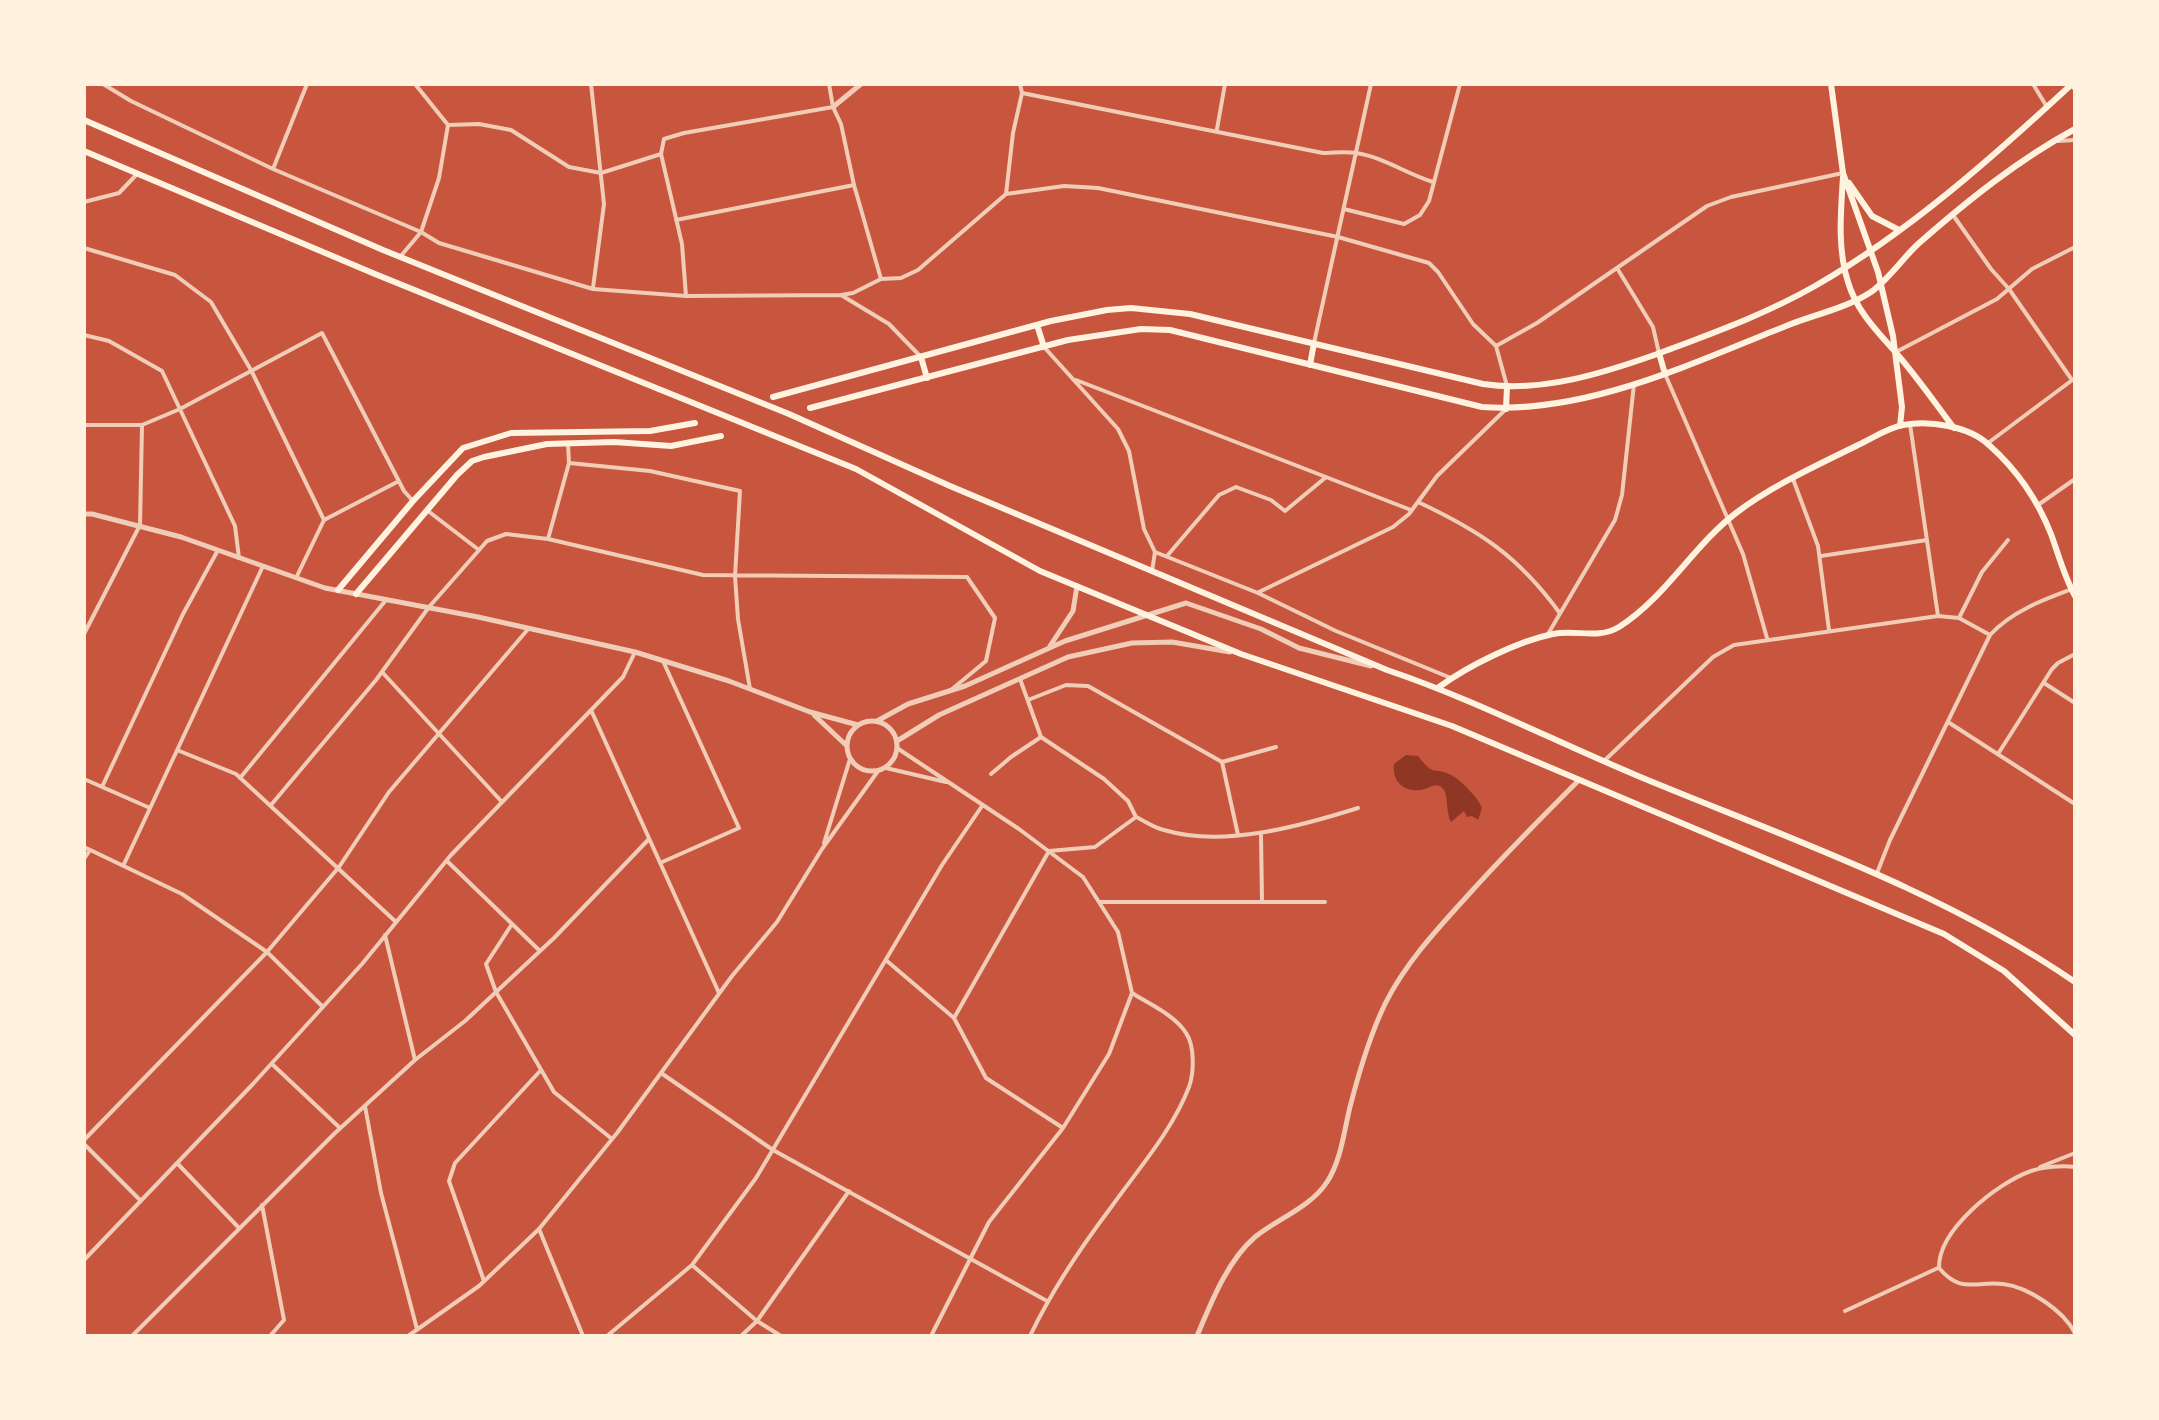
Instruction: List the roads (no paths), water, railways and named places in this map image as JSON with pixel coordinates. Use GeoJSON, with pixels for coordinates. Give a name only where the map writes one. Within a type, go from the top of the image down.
{"type":"FeatureCollection","features":[{"type":"Feature","properties":{"kind":"main road"},"geometry":{"type":"LineString","coordinates":[[1831,84],[1843,173],[1840,217],[1845,268],[1855,299],[1873,329],[1896,352],[1954,428]]}},
{"type":"Feature","properties":{"kind":"main road"},"geometry":{"type":"LineString","coordinates":[[773,397],[1037,325],[1107,310],[1145,309],[1190,314],[1483,384],[1507,387],[1561,381],[1633,363],[1758,314],[1845,268],[1899,230],[2017,136],[2073,85]]}},
{"type":"Feature","properties":{"kind":"main road"},"geometry":{"type":"LineString","coordinates":[[84,120],[400,257],[789,414],[950,486],[1387,670],[1439,687],[1604,761],[1877,873],[1976,920],[2075,982]]}},
{"type":"Feature","properties":{"kind":"main road"},"geometry":{"type":"LineString","coordinates":[[810,408],[1044,347],[1141,329],[1170,330],[1482,407],[1506,409],[1564,401],[1665,374],[1871,292],[1907,254],[1953,215],[2031,154],[2075,129]]}},
{"type":"Feature","properties":{"kind":"main road"},"geometry":{"type":"LineString","coordinates":[[84,151],[375,274],[856,469],[1040,571],[1241,654],[1452,726],[1944,934],[2004,971],[2075,1035]]}},
{"type":"Feature","properties":{"kind":"main road"},"geometry":{"type":"LineString","coordinates":[[1843,173],[1872,216],[1899,230]]}},
{"type":"Feature","properties":{"kind":"main road"},"geometry":{"type":"LineString","coordinates":[[1843,173],[1881,282],[1896,352],[1902,407],[1900,426]]}},
{"type":"Feature","properties":{"kind":"main road"},"geometry":{"type":"LineString","coordinates":[[1037,325],[1044,347]]}},
{"type":"Feature","properties":{"kind":"main road"},"geometry":{"type":"LineString","coordinates":[[1310,365],[1314,343]]}},
{"type":"Feature","properties":{"kind":"main road"},"geometry":{"type":"LineString","coordinates":[[1659,353],[1665,374]]}},
{"type":"Feature","properties":{"kind":"main road"},"geometry":{"type":"LineString","coordinates":[[921,357],[927,378]]}},
{"type":"Feature","properties":{"kind":"main road"},"geometry":{"type":"LineString","coordinates":[[1506,409],[1507,387]]}},
{"type":"Feature","properties":{"kind":"main road"},"geometry":{"type":"LineString","coordinates":[[338,590],[413,501],[463,448],[511,433],[650,431],[695,423]]}},
{"type":"Feature","properties":{"kind":"main road"},"geometry":{"type":"LineString","coordinates":[[1439,687],[1488,658],[1547,636],[1563,633],[1590,635],[1622,625],[1729,519],[1793,479],[1900,426],[1910,424],[1954,428],[1976,435],[1988,443],[2016,474],[2037,505],[2052,537],[2063,575],[2074,591]]}},
{"type":"Feature","properties":{"kind":"main road"},"geometry":{"type":"LineString","coordinates":[[568,432],[568,444]]}},
{"type":"Feature","properties":{"kind":"main road"},"geometry":{"type":"LineString","coordinates":[[356,594],[472,461],[547,444],[614,442],[671,446],[721,436]]}},
{"type":"Feature","properties":{"kind":"main road"},"geometry":{"type":"LineString","coordinates":[[413,501],[428,511]]}},
{"type":"Feature","properties":{"kind":"street"},"geometry":{"type":"LineString","coordinates":[[103,84],[131,101],[273,169],[421,232],[439,243],[593,289],[686,296],[853,293],[881,279],[901,278],[918,270],[1006,194],[1064,186],[1098,188],[1338,237],[1429,263],[1473,324],[1496,346],[1507,387]]}},
{"type":"Feature","properties":{"kind":"street"},"geometry":{"type":"LineString","coordinates":[[273,169],[307,84]]}},
{"type":"Feature","properties":{"kind":"street"},"geometry":{"type":"LineString","coordinates":[[400,257],[421,232],[439,178],[448,125],[415,84]]}},
{"type":"Feature","properties":{"kind":"street"},"geometry":{"type":"LineString","coordinates":[[591,84],[604,204],[593,289]]}},
{"type":"Feature","properties":{"kind":"street"},"geometry":{"type":"LineString","coordinates":[[829,84],[881,279]]}},
{"type":"Feature","properties":{"kind":"street"},"geometry":{"type":"LineString","coordinates":[[686,296],[682,244],[661,154],[664,139],[833,107],[861,84]]}},
{"type":"Feature","properties":{"kind":"street"},"geometry":{"type":"LineString","coordinates":[[1006,194],[1013,133],[1022,93],[1020,84]]}},
{"type":"Feature","properties":{"kind":"street"},"geometry":{"type":"LineString","coordinates":[[1217,130],[1225,84]]}},
{"type":"Feature","properties":{"kind":"street"},"geometry":{"type":"LineString","coordinates":[[1314,343],[1370,84]]}},
{"type":"Feature","properties":{"kind":"street"},"geometry":{"type":"LineString","coordinates":[[1344,209],[1404,224],[1420,215],[1429,201],[1460,84]]}},
{"type":"Feature","properties":{"kind":"street"},"geometry":{"type":"LineString","coordinates":[[2033,84],[2047,107]]}},
{"type":"Feature","properties":{"kind":"street"},"geometry":{"type":"LineString","coordinates":[[1022,93],[1323,153],[1356,153],[1389,162],[1414,176],[1433,182]]}},
{"type":"Feature","properties":{"kind":"street"},"geometry":{"type":"LineString","coordinates":[[448,125],[479,124],[511,130],[569,167],[601,173],[661,154]]}},
{"type":"Feature","properties":{"kind":"street"},"geometry":{"type":"LineString","coordinates":[[2051,142],[2075,140]]}},
{"type":"Feature","properties":{"kind":"street"},"geometry":{"type":"LineString","coordinates":[[84,202],[119,193],[139,172]]}},
{"type":"Feature","properties":{"kind":"street"},"geometry":{"type":"LineString","coordinates":[[1496,346],[1537,323],[1707,206],[1731,197],[1843,173]]}},
{"type":"Feature","properties":{"kind":"street"},"geometry":{"type":"LineString","coordinates":[[676,220],[854,185]]}},
{"type":"Feature","properties":{"kind":"street"},"geometry":{"type":"LineString","coordinates":[[1953,215],[2074,379],[1988,443]]}},
{"type":"Feature","properties":{"kind":"street"},"geometry":{"type":"LineString","coordinates":[[84,248],[175,275],[211,302],[251,370],[324,520]]}},
{"type":"Feature","properties":{"kind":"street"},"geometry":{"type":"LineString","coordinates":[[1896,352],[1975,311],[2009,289],[2032,269],[2074,249]]}},
{"type":"Feature","properties":{"kind":"street"},"geometry":{"type":"LineString","coordinates":[[1617,268],[1653,327],[1659,353]]}},
{"type":"Feature","properties":{"kind":"street"},"geometry":{"type":"LineString","coordinates":[[841,295],[889,324],[921,357]]}},
{"type":"Feature","properties":{"kind":"street"},"geometry":{"type":"LineString","coordinates":[[84,425],[142,425],[180,409],[322,333],[399,481],[413,501]]}},
{"type":"Feature","properties":{"kind":"street"},"geometry":{"type":"LineString","coordinates":[[84,335],[109,341],[162,371],[235,526],[239,558]]}},
{"type":"Feature","properties":{"kind":"street"},"geometry":{"type":"LineString","coordinates":[[1044,347],[1118,429],[1129,451],[1144,529],[1155,552],[1152,571]]}},
{"type":"Feature","properties":{"kind":"street"},"geometry":{"type":"LineString","coordinates":[[1665,374],[1749,570],[1767,638]]}},
{"type":"Feature","properties":{"kind":"street"},"geometry":{"type":"LineString","coordinates":[[1076,380],[1411,510]]}},
{"type":"Feature","properties":{"kind":"street"},"geometry":{"type":"LineString","coordinates":[[1547,636],[1615,520],[1622,495],[1634,384]]}},
{"type":"Feature","properties":{"kind":"street"},"geometry":{"type":"LineString","coordinates":[[1258,593],[1393,527],[1418,502],[1437,476],[1506,409]]}},
{"type":"Feature","properties":{"kind":"street"},"geometry":{"type":"LineString","coordinates":[[1910,424],[1938,616]]}},
{"type":"Feature","properties":{"kind":"street"},"geometry":{"type":"LineString","coordinates":[[84,634],[140,525],[142,425]]}},
{"type":"Feature","properties":{"kind":"street"},"geometry":{"type":"LineString","coordinates":[[548,539],[569,463],[568,444]]}},
{"type":"Feature","properties":{"kind":"street"},"geometry":{"type":"LineString","coordinates":[[569,463],[650,471],[740,491],[735,576],[738,619],[750,689]]}},
{"type":"Feature","properties":{"kind":"street"},"geometry":{"type":"LineString","coordinates":[[1167,556],[1219,495],[1236,487],[1271,500],[1285,511],[1326,477]]}},
{"type":"Feature","properties":{"kind":"street"},"geometry":{"type":"LineString","coordinates":[[1793,479],[1821,556],[1829,630]]}},
{"type":"Feature","properties":{"kind":"street"},"geometry":{"type":"LineString","coordinates":[[2037,505],[2075,479]]}},
{"type":"Feature","properties":{"kind":"street"},"geometry":{"type":"LineString","coordinates":[[296,578],[324,520],[399,481]]}},
{"type":"Feature","properties":{"kind":"street"},"geometry":{"type":"LineString","coordinates":[[1418,502],[1464,524],[1501,550],[1529,575],[1559,612]]}},
{"type":"Feature","properties":{"kind":"street"},"geometry":{"type":"LineString","coordinates":[[428,511],[479,550]]}},
{"type":"Feature","properties":{"kind":"street"},"geometry":{"type":"LineString","coordinates":[[84,514],[140,525],[338,590],[635,652],[810,712],[858,725],[877,721],[908,704],[950,691],[1065,641],[1186,603],[1261,629],[1299,648],[1387,670]]}},
{"type":"Feature","properties":{"kind":"street"},"geometry":{"type":"LineString","coordinates":[[271,805],[382,672],[429,607],[487,541],[506,534],[548,539],[703,575],[967,577],[995,618],[986,661],[950,691]]}},
{"type":"Feature","properties":{"kind":"street"},"geometry":{"type":"LineString","coordinates":[[1821,556],[1927,540]]}},
{"type":"Feature","properties":{"kind":"street"},"geometry":{"type":"LineString","coordinates":[[1959,618],[1982,572],[2008,540]]}},
{"type":"Feature","properties":{"kind":"street"},"geometry":{"type":"LineString","coordinates":[[102,787],[183,614],[218,550]]}},
{"type":"Feature","properties":{"kind":"street"},"geometry":{"type":"LineString","coordinates":[[1155,552],[1258,593],[1336,631],[1451,678]]}},
{"type":"Feature","properties":{"kind":"street"},"geometry":{"type":"LineString","coordinates":[[124,864],[263,566]]}},
{"type":"Feature","properties":{"kind":"street"},"geometry":{"type":"LineString","coordinates":[[1048,649],[1073,611],[1077,586]]}},
{"type":"Feature","properties":{"kind":"street"},"geometry":{"type":"LineString","coordinates":[[1877,873],[1890,840],[1990,635],[2014,615],[2074,591]]}},
{"type":"Feature","properties":{"kind":"street"},"geometry":{"type":"LineString","coordinates":[[240,778],[386,600]]}},
{"type":"Feature","properties":{"kind":"street"},"geometry":{"type":"LineString","coordinates":[[1604,761],[1719,652],[1743,642],[1938,616],[1959,618],[1990,635]]}},
{"type":"Feature","properties":{"kind":"street"},"geometry":{"type":"LineString","coordinates":[[141,1201],[84,1142],[267,952],[339,867],[389,792],[529,628]]}},
{"type":"Feature","properties":{"kind":"street"},"geometry":{"type":"LineString","coordinates":[[897,744],[939,715],[1068,657],[1132,643],[1172,642],[1241,654]]}},
{"type":"Feature","properties":{"kind":"street"},"geometry":{"type":"LineString","coordinates":[[84,1260],[323,1007],[446,861],[623,677],[635,652]]}},
{"type":"Feature","properties":{"kind":"street"},"geometry":{"type":"LineString","coordinates":[[1998,754],[2043,682],[2058,663],[2075,654]]}},
{"type":"Feature","properties":{"kind":"street"},"geometry":{"type":"LineString","coordinates":[[660,863],[739,828],[663,661]]}},
{"type":"Feature","properties":{"kind":"street"},"geometry":{"type":"LineString","coordinates":[[382,672],[502,802]]}},
{"type":"Feature","properties":{"kind":"street"},"geometry":{"type":"LineString","coordinates":[[1020,679],[1041,737],[1104,779],[1128,801],[1136,817],[1162,830],[1195,835],[1261,834],[1358,808]]}},
{"type":"Feature","properties":{"kind":"street"},"geometry":{"type":"LineString","coordinates":[[2043,682],[2075,703]]}},
{"type":"Feature","properties":{"kind":"street"},"geometry":{"type":"LineString","coordinates":[[1028,700],[1066,685],[1088,686],[1222,762],[1276,747]]}},
{"type":"Feature","properties":{"kind":"street"},"geometry":{"type":"LineString","coordinates":[[591,710],[719,993]]}},
{"type":"Feature","properties":{"kind":"street"},"geometry":{"type":"LineString","coordinates":[[810,712],[847,746]]}},
{"type":"Feature","properties":{"kind":"street"},"geometry":{"type":"LineString","coordinates":[[850,759],[862,770],[878,771],[886,768],[896,756],[897,744],[890,728],[877,721]]}},
{"type":"Feature","properties":{"kind":"street"},"geometry":{"type":"LineString","coordinates":[[1948,722],[2075,804]]}},
{"type":"Feature","properties":{"kind":"street"},"geometry":{"type":"LineString","coordinates":[[822,849],[850,759],[848,738],[858,725]]}},
{"type":"Feature","properties":{"kind":"street"},"geometry":{"type":"LineString","coordinates":[[991,774],[1041,737]]}},
{"type":"Feature","properties":{"kind":"street"},"geometry":{"type":"LineString","coordinates":[[897,744],[1083,877],[1118,932],[1132,993],[1109,1054],[1063,1128],[989,1222],[931,1336]]}},
{"type":"Feature","properties":{"kind":"street"},"geometry":{"type":"LineString","coordinates":[[177,750],[236,774],[396,922]]}},
{"type":"Feature","properties":{"kind":"street"},"geometry":{"type":"LineString","coordinates":[[1222,762],[1238,835]]}},
{"type":"Feature","properties":{"kind":"street"},"geometry":{"type":"LineString","coordinates":[[886,768],[948,782]]}},
{"type":"Feature","properties":{"kind":"street"},"geometry":{"type":"LineString","coordinates":[[408,1336],[484,1281],[539,1229],[612,1139],[719,993],[777,922],[822,849],[878,771]]}},
{"type":"Feature","properties":{"kind":"street"},"geometry":{"type":"LineString","coordinates":[[84,779],[150,808]]}},
{"type":"Feature","properties":{"kind":"street"},"geometry":{"type":"LineString","coordinates":[[1197,1336],[1238,1255],[1254,1238],[1307,1201],[1326,1183],[1343,1137],[1361,1061],[1385,1004],[1405,971],[1440,926],[1579,780]]}},
{"type":"Feature","properties":{"kind":"street"},"geometry":{"type":"LineString","coordinates":[[607,1336],[692,1265],[756,1178],[942,865],[982,805]]}},
{"type":"Feature","properties":{"kind":"street"},"geometry":{"type":"LineString","coordinates":[[1049,851],[1095,847],[1136,817]]}},
{"type":"Feature","properties":{"kind":"street"},"geometry":{"type":"LineString","coordinates":[[1261,834],[1262,902]]}},
{"type":"Feature","properties":{"kind":"street"},"geometry":{"type":"LineString","coordinates":[[132,1336],[340,1128],[415,1060],[465,1021],[540,951],[649,839]]}},
{"type":"Feature","properties":{"kind":"street"},"geometry":{"type":"LineString","coordinates":[[84,847],[182,894],[267,952],[323,1007]]}},
{"type":"Feature","properties":{"kind":"street"},"geometry":{"type":"LineString","coordinates":[[84,859],[90,850]]}},
{"type":"Feature","properties":{"kind":"street"},"geometry":{"type":"LineString","coordinates":[[954,1018],[1049,851]]}},
{"type":"Feature","properties":{"kind":"street"},"geometry":{"type":"LineString","coordinates":[[446,861],[540,951]]}},
{"type":"Feature","properties":{"kind":"street"},"geometry":{"type":"LineString","coordinates":[[1099,902],[1325,902]]}},
{"type":"Feature","properties":{"kind":"street"},"geometry":{"type":"LineString","coordinates":[[512,924],[486,964],[496,992],[554,1092],[612,1139]]}},
{"type":"Feature","properties":{"kind":"street"},"geometry":{"type":"LineString","coordinates":[[385,935],[415,1060]]}},
{"type":"Feature","properties":{"kind":"street"},"geometry":{"type":"LineString","coordinates":[[887,961],[954,1018],[986,1078],[1063,1128]]}},
{"type":"Feature","properties":{"kind":"street"},"geometry":{"type":"LineString","coordinates":[[1030,1336],[1047,1301],[1150,1155],[1190,1085],[1193,1062],[1187,1034],[1171,1018],[1132,993]]}},
{"type":"Feature","properties":{"kind":"street"},"geometry":{"type":"LineString","coordinates":[[271,1063],[340,1128]]}},
{"type":"Feature","properties":{"kind":"street"},"geometry":{"type":"LineString","coordinates":[[484,1281],[449,1181],[455,1163],[541,1070]]}},
{"type":"Feature","properties":{"kind":"street"},"geometry":{"type":"LineString","coordinates":[[661,1073],[773,1150],[1047,1301]]}},
{"type":"Feature","properties":{"kind":"street"},"geometry":{"type":"LineString","coordinates":[[365,1106],[381,1193],[417,1329]]}},
{"type":"Feature","properties":{"kind":"street"},"geometry":{"type":"LineString","coordinates":[[2075,1153],[1999,1187],[1955,1227],[1939,1254],[1939,1268],[1949,1280],[1967,1286],[2002,1284],[2035,1294],[2073,1326],[2075,1333]]}},
{"type":"Feature","properties":{"kind":"street"},"geometry":{"type":"LineString","coordinates":[[177,1163],[239,1228]]}},
{"type":"Feature","properties":{"kind":"street"},"geometry":{"type":"LineString","coordinates":[[2032,1171],[2075,1167]]}},
{"type":"Feature","properties":{"kind":"street"},"geometry":{"type":"LineString","coordinates":[[741,1336],[757,1321],[849,1191]]}},
{"type":"Feature","properties":{"kind":"street"},"geometry":{"type":"LineString","coordinates":[[262,1205],[284,1320],[270,1336]]}},
{"type":"Feature","properties":{"kind":"street"},"geometry":{"type":"LineString","coordinates":[[539,1229],[583,1336]]}},
{"type":"Feature","properties":{"kind":"street"},"geometry":{"type":"LineString","coordinates":[[692,1265],[757,1321],[781,1336]]}},
{"type":"Feature","properties":{"kind":"street"},"geometry":{"type":"LineString","coordinates":[[1845,1311],[1939,1268]]}}]}
